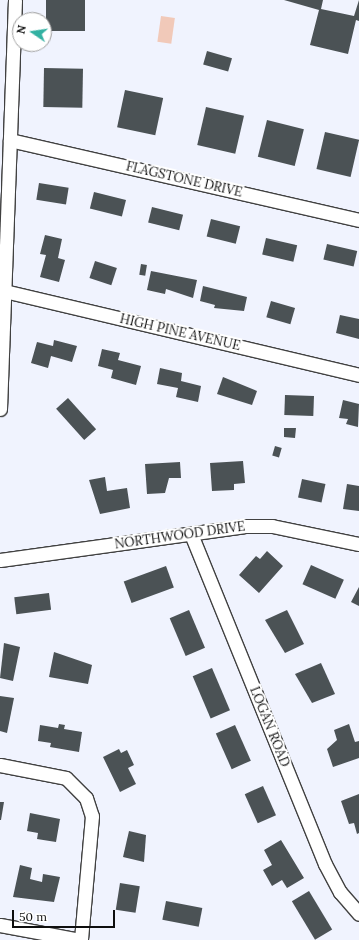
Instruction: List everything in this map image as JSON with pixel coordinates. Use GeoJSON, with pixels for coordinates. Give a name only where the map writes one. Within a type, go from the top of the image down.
{"type":"FeatureCollection","features":[{"type":"Feature","properties":{"kind":"street"},"geometry":{"type":"LineString","coordinates":[[0,409],[2,291],[10,140],[15,0]]}},
{"type":"Feature","properties":{"kind":"street","name":"FLAGSTONE DRIVE"},"geometry":{"type":"LineString","coordinates":[[10,140],[359,220]]}},
{"type":"Feature","properties":{"kind":"street","name":"HIGH PINE AVENUE"},"geometry":{"type":"LineString","coordinates":[[2,291],[359,375]]}},
{"type":"Feature","properties":{"kind":"street","name":"NORTHWOOD DRIVE"},"geometry":{"type":"LineString","coordinates":[[0,560],[190,534],[272,526],[359,544]]}},
{"type":"Feature","properties":{"kind":"street","name":"LOGAN ROAD"},"geometry":{"type":"LineString","coordinates":[[190,534],[325,864],[340,892],[359,914]]}},
{"type":"Feature","properties":{"kind":"street"},"geometry":{"type":"LineString","coordinates":[[0,765],[66,778],[86,798],[92,816],[81,940],[0,925]]}},
{"type":"Feature","properties":{"kind":"shaded area"},"geometry":{"type":"Polygon","coordinates":[[[161,16],[175,18],[171,44],[157,42],[161,16]]]}},
{"type":"Feature","properties":{"kind":"building"},"geometry":{"type":"Polygon","coordinates":[[[46,0],[85,0],[85,31],[52,31],[52,12],[46,12],[46,0]]]}},
{"type":"Feature","properties":{"kind":"building"},"geometry":{"type":"Polygon","coordinates":[[[284,0],[323,0],[321,9],[354,16],[359,0],[359,21],[356,20],[348,54],[310,45],[319,10],[284,0]]]}},
{"type":"Feature","properties":{"kind":"building"},"geometry":{"type":"Polygon","coordinates":[[[207,51],[232,58],[228,72],[203,64],[207,51]]]}},
{"type":"Feature","properties":{"kind":"building"},"geometry":{"type":"Polygon","coordinates":[[[44,68],[83,69],[82,108],[43,107],[44,68]]]}},
{"type":"Feature","properties":{"kind":"building"},"geometry":{"type":"Polygon","coordinates":[[[125,90],[163,98],[155,135],[117,127],[125,90]]]}},
{"type":"Feature","properties":{"kind":"building"},"geometry":{"type":"Polygon","coordinates":[[[206,107],[244,116],[235,154],[197,145],[206,107]]]}},
{"type":"Feature","properties":{"kind":"building"},"geometry":{"type":"Polygon","coordinates":[[[267,120],[304,129],[295,166],[258,157],[267,120]]]}},
{"type":"Feature","properties":{"kind":"building"},"geometry":{"type":"Polygon","coordinates":[[[325,132],[359,140],[351,177],[316,169],[325,132]]]}},
{"type":"Feature","properties":{"kind":"building"},"geometry":{"type":"Polygon","coordinates":[[[39,183],[69,188],[66,204],[36,200],[39,183]]]}},
{"type":"Feature","properties":{"kind":"building"},"geometry":{"type":"Polygon","coordinates":[[[94,192],[126,200],[122,216],[90,208],[94,192]]]}},
{"type":"Feature","properties":{"kind":"building"},"geometry":{"type":"Polygon","coordinates":[[[152,207],[183,215],[179,230],[148,223],[152,207]]]}},
{"type":"Feature","properties":{"kind":"building"},"geometry":{"type":"Polygon","coordinates":[[[211,219],[240,226],[236,244],[207,236],[211,219]]]}},
{"type":"Feature","properties":{"kind":"building"},"geometry":{"type":"Polygon","coordinates":[[[45,235],[62,239],[58,258],[65,260],[59,282],[40,277],[46,255],[40,254],[45,235]]]}},
{"type":"Feature","properties":{"kind":"building"},"geometry":{"type":"Polygon","coordinates":[[[266,238],[297,245],[293,262],[262,255],[266,238]]]}},
{"type":"Feature","properties":{"kind":"building"},"geometry":{"type":"Polygon","coordinates":[[[327,244],[357,251],[354,267],[323,260],[327,244]]]}},
{"type":"Feature","properties":{"kind":"building"},"geometry":{"type":"Polygon","coordinates":[[[95,261],[117,268],[111,285],[89,278],[95,261]]]}},
{"type":"Feature","properties":{"kind":"building"},"geometry":{"type":"Polygon","coordinates":[[[141,264],[147,265],[145,276],[139,275],[141,264]]]}},
{"type":"Feature","properties":{"kind":"building"},"geometry":{"type":"Polygon","coordinates":[[[151,271],[197,280],[193,298],[166,289],[165,294],[147,290],[151,271]]]}},
{"type":"Feature","properties":{"kind":"building"},"geometry":{"type":"Polygon","coordinates":[[[203,286],[247,297],[244,311],[214,308],[215,305],[200,301],[203,286]]]}},
{"type":"Feature","properties":{"kind":"building"},"geometry":{"type":"Polygon","coordinates":[[[271,301],[295,308],[290,324],[266,317],[271,301]]]}},
{"type":"Feature","properties":{"kind":"building"},"geometry":{"type":"Polygon","coordinates":[[[340,315],[359,319],[359,339],[336,333],[340,315]]]}},
{"type":"Feature","properties":{"kind":"building"},"geometry":{"type":"Polygon","coordinates":[[[54,340],[77,346],[72,362],[51,356],[48,368],[31,363],[37,342],[53,346],[54,340]]]}},
{"type":"Feature","properties":{"kind":"building"},"geometry":{"type":"Polygon","coordinates":[[[102,349],[120,353],[118,360],[141,366],[136,385],[111,378],[113,370],[98,366],[102,349]]]}},
{"type":"Feature","properties":{"kind":"building"},"geometry":{"type":"Polygon","coordinates":[[[160,368],[182,373],[181,381],[201,386],[198,402],[176,397],[178,388],[157,384],[160,368]]]}},
{"type":"Feature","properties":{"kind":"building"},"geometry":{"type":"Polygon","coordinates":[[[223,377],[257,391],[252,405],[217,394],[223,377]]]}},
{"type":"Feature","properties":{"kind":"building"},"geometry":{"type":"Polygon","coordinates":[[[285,395],[314,396],[313,416],[284,415],[285,395]]]}},
{"type":"Feature","properties":{"kind":"building"},"geometry":{"type":"Polygon","coordinates":[[[68,398],[96,429],[84,440],[56,409],[68,398]]]}},
{"type":"Feature","properties":{"kind":"building"},"geometry":{"type":"Polygon","coordinates":[[[343,400],[359,404],[358,427],[346,424],[348,419],[339,418],[343,400]]]}},
{"type":"Feature","properties":{"kind":"building"},"geometry":{"type":"Polygon","coordinates":[[[284,428],[296,428],[295,438],[284,437],[284,428]]]}},
{"type":"Feature","properties":{"kind":"building"},"geometry":{"type":"Polygon","coordinates":[[[275,446],[282,448],[279,458],[272,456],[275,446]]]}},
{"type":"Feature","properties":{"kind":"building"},"geometry":{"type":"Polygon","coordinates":[[[243,461],[245,483],[234,484],[234,490],[212,491],[210,463],[243,461]]]}},
{"type":"Feature","properties":{"kind":"building"},"geometry":{"type":"Polygon","coordinates":[[[180,462],[181,478],[169,478],[165,493],[147,494],[145,464],[180,462]]]}},
{"type":"Feature","properties":{"kind":"building"},"geometry":{"type":"Polygon","coordinates":[[[105,477],[107,491],[127,488],[130,508],[100,514],[89,480],[105,477]]]}},
{"type":"Feature","properties":{"kind":"building"},"geometry":{"type":"Polygon","coordinates":[[[302,479],[325,484],[322,503],[298,498],[302,479]]]}},
{"type":"Feature","properties":{"kind":"building"},"geometry":{"type":"Polygon","coordinates":[[[347,484],[359,486],[359,511],[343,509],[347,484]]]}},
{"type":"Feature","properties":{"kind":"building"},"geometry":{"type":"Polygon","coordinates":[[[267,551],[283,566],[259,593],[239,575],[256,556],[260,559],[267,551]]]}},
{"type":"Feature","properties":{"kind":"building"},"geometry":{"type":"Polygon","coordinates":[[[311,565],[344,580],[335,599],[302,584],[311,565]]]}},
{"type":"Feature","properties":{"kind":"building"},"geometry":{"type":"Polygon","coordinates":[[[166,566],[174,588],[132,603],[124,581],[166,566]]]}},
{"type":"Feature","properties":{"kind":"building"},"geometry":{"type":"Polygon","coordinates":[[[359,587],[359,606],[351,602],[359,587]]]}},
{"type":"Feature","properties":{"kind":"building"},"geometry":{"type":"Polygon","coordinates":[[[49,593],[51,610],[16,614],[14,597],[49,593]]]}},
{"type":"Feature","properties":{"kind":"building"},"geometry":{"type":"Polygon","coordinates":[[[189,610],[205,648],[186,656],[170,618],[189,610]]]}},
{"type":"Feature","properties":{"kind":"building"},"geometry":{"type":"Polygon","coordinates":[[[287,610],[304,644],[285,653],[265,620],[287,610]]]}},
{"type":"Feature","properties":{"kind":"building"},"geometry":{"type":"Polygon","coordinates":[[[4,643],[20,647],[13,681],[0,678],[4,643]]]}},
{"type":"Feature","properties":{"kind":"building"},"geometry":{"type":"Polygon","coordinates":[[[54,652],[92,665],[88,684],[49,677],[54,652]]]}},
{"type":"Feature","properties":{"kind":"building"},"geometry":{"type":"Polygon","coordinates":[[[321,663],[335,694],[312,703],[295,674],[321,663]]]}},
{"type":"Feature","properties":{"kind":"building"},"geometry":{"type":"Polygon","coordinates":[[[212,668],[230,710],[211,719],[193,676],[212,668]]]}},
{"type":"Feature","properties":{"kind":"building"},"geometry":{"type":"Polygon","coordinates":[[[0,696],[14,698],[7,733],[0,731],[0,696]]]}},
{"type":"Feature","properties":{"kind":"building"},"geometry":{"type":"Polygon","coordinates":[[[59,724],[65,725],[64,729],[82,732],[79,752],[50,747],[51,743],[38,741],[40,725],[58,728],[59,724]]]}},
{"type":"Feature","properties":{"kind":"building"},"geometry":{"type":"Polygon","coordinates":[[[349,724],[355,742],[359,741],[359,758],[333,767],[327,749],[337,740],[334,730],[349,724]]]}},
{"type":"Feature","properties":{"kind":"building"},"geometry":{"type":"Polygon","coordinates":[[[235,725],[251,761],[232,769],[216,734],[235,725]]]}},
{"type":"Feature","properties":{"kind":"building"},"geometry":{"type":"Polygon","coordinates":[[[119,749],[121,753],[127,750],[134,765],[128,768],[136,784],[120,792],[103,757],[119,749]]]}},
{"type":"Feature","properties":{"kind":"building"},"geometry":{"type":"Polygon","coordinates":[[[263,786],[276,815],[258,823],[245,794],[263,786]]]}},
{"type":"Feature","properties":{"kind":"building"},"geometry":{"type":"Polygon","coordinates":[[[359,794],[359,833],[357,834],[354,823],[349,824],[341,801],[359,794]]]}},
{"type":"Feature","properties":{"kind":"building"},"geometry":{"type":"Polygon","coordinates":[[[0,802],[4,802],[1,820],[0,820],[0,802]]]}},
{"type":"Feature","properties":{"kind":"building"},"geometry":{"type":"Polygon","coordinates":[[[30,813],[60,819],[56,842],[37,839],[38,833],[27,831],[30,813]]]}},
{"type":"Feature","properties":{"kind":"building"},"geometry":{"type":"Polygon","coordinates":[[[129,831],[146,835],[144,862],[123,857],[129,831]]]}},
{"type":"Feature","properties":{"kind":"building"},"geometry":{"type":"Polygon","coordinates":[[[281,840],[304,878],[287,888],[282,880],[272,886],[263,870],[272,865],[264,850],[281,840]]]}},
{"type":"Feature","properties":{"kind":"building"},"geometry":{"type":"Polygon","coordinates":[[[20,865],[32,868],[30,879],[42,882],[43,874],[60,877],[54,902],[13,897],[20,865]]]}},
{"type":"Feature","properties":{"kind":"building"},"geometry":{"type":"Polygon","coordinates":[[[120,883],[140,886],[136,913],[116,910],[120,883]]]}},
{"type":"Feature","properties":{"kind":"building"},"geometry":{"type":"Polygon","coordinates":[[[309,891],[332,930],[315,940],[292,901],[309,891]]]}},
{"type":"Feature","properties":{"kind":"building"},"geometry":{"type":"Polygon","coordinates":[[[166,901],[202,908],[199,927],[162,920],[166,901]]]}}]}
